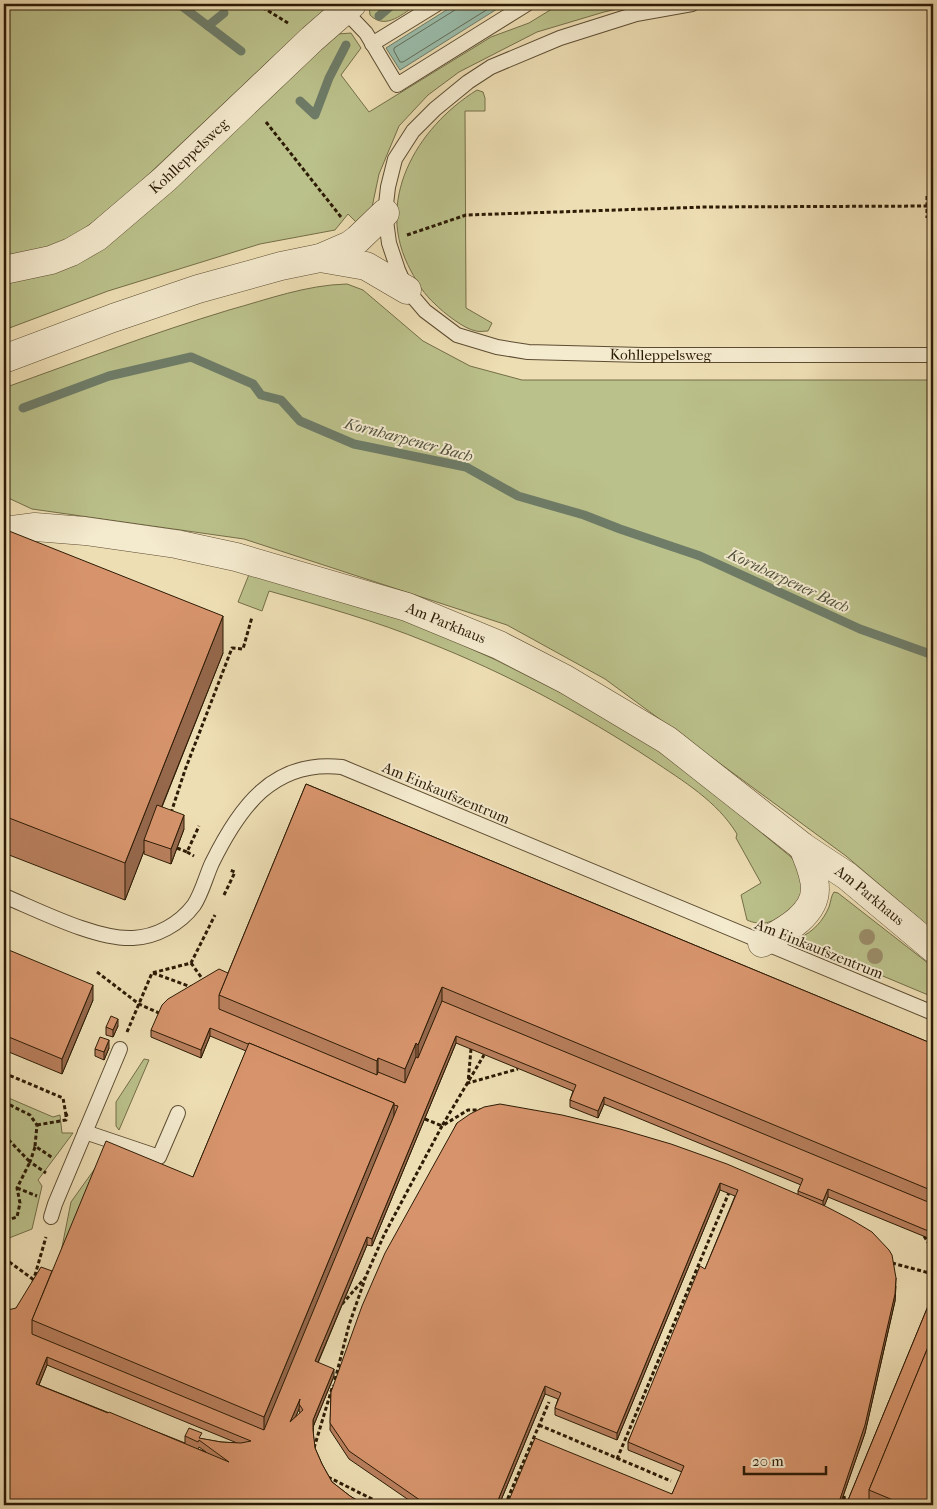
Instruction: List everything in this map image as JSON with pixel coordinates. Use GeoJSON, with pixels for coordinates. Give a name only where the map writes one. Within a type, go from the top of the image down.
{"type":"FeatureCollection","features":[{"type":"Feature","properties":{"kind":"street","name":"Kohlleppelsweg"},"geometry":{"type":"LineString","coordinates":[[4,270],[51,260],[71,252],[97,237],[165,178],[312,39],[349,7]]}},
{"type":"Feature","properties":{"kind":"street","name":"Kohlleppelsweg"},"geometry":{"type":"LineString","coordinates":[[4,359],[113,318],[198,289],[281,266],[320,258],[350,245],[386,212]]}},
{"type":"Feature","properties":{"kind":"street","name":"Kohlleppelsweg"},"geometry":{"type":"LineString","coordinates":[[320,258],[366,266],[407,290]]}},
{"type":"Feature","properties":{"kind":"street","name":"Am Parkhaus"},"geometry":{"type":"LineString","coordinates":[[4,511],[35,527]]}},
{"type":"Feature","properties":{"kind":"street","name":"Am Parkhaus"},"geometry":{"type":"LineString","coordinates":[[4,529],[12,530],[35,527],[156,541],[236,557],[407,606],[499,645],[565,678],[667,740],[803,847],[847,876],[933,948]]}},
{"type":"Feature","properties":{"kind":"street","name":"Am Parkhaus"},"geometry":{"type":"LineString","coordinates":[[762,943],[792,926],[808,910],[815,890],[812,872],[803,847]]}},
{"type":"Feature","properties":{"kind":"lane"},"geometry":{"type":"LineString","coordinates":[[372,44],[437,4]]}},
{"type":"Feature","properties":{"kind":"lane"},"geometry":{"type":"LineString","coordinates":[[349,7],[398,85],[528,4]]}},
{"type":"Feature","properties":{"kind":"lane","name":"Kohlleppelsweg"},"geometry":{"type":"LineString","coordinates":[[692,4],[636,14],[560,38],[491,67],[468,82],[412,131],[394,160],[388,187],[386,212],[389,243],[407,290],[425,311],[457,335],[497,347],[528,352],[642,355],[933,355]]}},
{"type":"Feature","properties":{"kind":"lane","name":"Am Einkaufszentrum"},"geometry":{"type":"LineString","coordinates":[[4,896],[107,936],[133,938],[157,933],[178,922],[194,904],[212,863],[226,838],[247,805],[260,792],[291,773],[325,766],[342,767],[933,1013]]}},
{"type":"Feature","properties":{"kind":"lane"},"geometry":{"type":"LineString","coordinates":[[51,1217],[120,1049]]}},
{"type":"Feature","properties":{"kind":"lane"},"geometry":{"type":"LineString","coordinates":[[85,1132],[159,1157],[178,1113]]}},
{"type":"Feature","properties":{"kind":"path"},"geometry":{"type":"LineString","coordinates":[[257,4],[312,39]]}},
{"type":"Feature","properties":{"kind":"path"},"geometry":{"type":"LineString","coordinates":[[249,100],[358,239]]}},
{"type":"Feature","properties":{"kind":"path"},"geometry":{"type":"LineString","coordinates":[[927,196],[927,218]]}},
{"type":"Feature","properties":{"kind":"path"},"geometry":{"type":"LineString","coordinates":[[389,243],[424,228],[466,215],[706,207],[933,206]]}},
{"type":"Feature","properties":{"kind":"path"},"geometry":{"type":"LineString","coordinates":[[168,818],[232,648],[243,649],[252,618]]}},
{"type":"Feature","properties":{"kind":"path"},"geometry":{"type":"LineString","coordinates":[[207,692],[214,695]]}},
{"type":"Feature","properties":{"kind":"path"},"geometry":{"type":"LineString","coordinates":[[177,766],[186,770]]}},
{"type":"Feature","properties":{"kind":"path"},"geometry":{"type":"LineString","coordinates":[[177,848],[187,852],[199,826]]}},
{"type":"Feature","properties":{"kind":"path"},"geometry":{"type":"LineString","coordinates":[[223,897],[235,872]]}},
{"type":"Feature","properties":{"kind":"path"},"geometry":{"type":"LineString","coordinates":[[152,972],[191,963],[216,914]]}},
{"type":"Feature","properties":{"kind":"path"},"geometry":{"type":"LineString","coordinates":[[191,963],[207,986]]}},
{"type":"Feature","properties":{"kind":"path"},"geometry":{"type":"LineString","coordinates":[[97,972],[139,1004],[162,1014]]}},
{"type":"Feature","properties":{"kind":"path"},"geometry":{"type":"LineString","coordinates":[[152,972],[195,988]]}},
{"type":"Feature","properties":{"kind":"path"},"geometry":{"type":"LineString","coordinates":[[120,1049],[152,972]]}},
{"type":"Feature","properties":{"kind":"path"},"geometry":{"type":"LineString","coordinates":[[468,1083],[471,1050]]}},
{"type":"Feature","properties":{"kind":"path"},"geometry":{"type":"LineString","coordinates":[[314,1448],[336,1377],[349,1325],[366,1276],[384,1235],[442,1126],[484,1055]]}},
{"type":"Feature","properties":{"kind":"path"},"geometry":{"type":"LineString","coordinates":[[468,1083],[518,1069]]}},
{"type":"Feature","properties":{"kind":"path"},"geometry":{"type":"LineString","coordinates":[[4,1073],[62,1098],[66,1120],[37,1125]]}},
{"type":"Feature","properties":{"kind":"path"},"geometry":{"type":"LineString","coordinates":[[4,1102],[30,1115],[37,1125],[35,1146],[30,1162],[17,1188],[20,1203],[16,1217],[4,1221]]}},
{"type":"Feature","properties":{"kind":"path"},"geometry":{"type":"LineString","coordinates":[[442,1126],[468,1110],[484,1111]]}},
{"type":"Feature","properties":{"kind":"path"},"geometry":{"type":"LineString","coordinates":[[66,1115],[77,1112],[91,1118]]}},
{"type":"Feature","properties":{"kind":"path"},"geometry":{"type":"LineString","coordinates":[[425,1119],[442,1126]]}},
{"type":"Feature","properties":{"kind":"path"},"geometry":{"type":"LineString","coordinates":[[4,1135],[30,1162]]}},
{"type":"Feature","properties":{"kind":"path"},"geometry":{"type":"LineString","coordinates":[[35,1146],[70,1169]]}},
{"type":"Feature","properties":{"kind":"path"},"geometry":{"type":"LineString","coordinates":[[17,1188],[29,1193]]}},
{"type":"Feature","properties":{"kind":"path"},"geometry":{"type":"LineString","coordinates":[[617,1459],[731,1188]]}},
{"type":"Feature","properties":{"kind":"path"},"geometry":{"type":"LineString","coordinates":[[32,1286],[51,1217]]}},
{"type":"Feature","properties":{"kind":"path"},"geometry":{"type":"LineString","coordinates":[[924,1236],[933,1250]]}},
{"type":"Feature","properties":{"kind":"path"},"geometry":{"type":"LineString","coordinates":[[4,1258],[34,1280]]}},
{"type":"Feature","properties":{"kind":"path"},"geometry":{"type":"LineString","coordinates":[[892,1263],[933,1274]]}},
{"type":"Feature","properties":{"kind":"path"},"geometry":{"type":"LineString","coordinates":[[342,1304],[366,1276]]}},
{"type":"Feature","properties":{"kind":"path"},"geometry":{"type":"LineString","coordinates":[[505,1505],[549,1402]]}},
{"type":"Feature","properties":{"kind":"path"},"geometry":{"type":"LineString","coordinates":[[539,1425],[671,1481]]}},
{"type":"Feature","properties":{"kind":"path"},"geometry":{"type":"LineString","coordinates":[[325,1476],[384,1505]]}},
{"type":"Feature","properties":{"kind":"path"},"geometry":{"type":"LineString","coordinates":[[844,1496],[845,1505]]}},
{"type":"Feature","properties":{"kind":"green space"},"geometry":{"type":"Polygon","coordinates":[[[4,4],[334,4],[277,53],[114,207],[68,240],[38,250],[4,257],[4,4]]]}},
{"type":"Feature","properties":{"kind":"green space"},"geometry":{"type":"Polygon","coordinates":[[[372,4],[418,4],[394,19],[382,21],[370,15],[369,6],[372,4]]]}},
{"type":"Feature","properties":{"kind":"green space"},"geometry":{"type":"Polygon","coordinates":[[[560,4],[640,4],[604,12],[537,32],[459,72],[428,95],[399,126],[379,174],[371,212],[360,226],[348,214],[335,230],[260,244],[108,291],[4,330],[4,283],[107,245],[338,34],[351,33],[361,48],[341,75],[369,112],[491,37],[529,23],[560,4]]]}},
{"type":"Feature","properties":{"kind":"green space"},"geometry":{"type":"Polygon","coordinates":[[[477,90],[483,92],[485,111],[465,111],[466,308],[492,323],[488,331],[471,330],[454,320],[424,293],[411,271],[400,245],[397,219],[399,193],[407,169],[419,146],[455,106],[477,90]]]}},
{"type":"Feature","properties":{"kind":"green space"},"geometry":{"type":"Polygon","coordinates":[[[347,284],[363,290],[423,341],[470,366],[522,380],[933,380],[933,930],[846,856],[605,679],[507,625],[244,539],[32,509],[4,496],[4,388],[229,310],[302,290],[347,284]]]}},
{"type":"Feature","properties":{"kind":"green space"},"geometry":{"type":"Polygon","coordinates":[[[250,572],[416,624],[496,660],[581,703],[643,740],[674,761],[791,857],[802,880],[802,887],[797,901],[775,920],[757,923],[747,920],[741,895],[761,883],[736,838],[737,834],[729,822],[699,792],[598,727],[543,695],[486,667],[388,627],[269,591],[262,611],[238,602],[250,572]]]}},
{"type":"Feature","properties":{"kind":"green space"},"geometry":{"type":"Polygon","coordinates":[[[834,892],[838,893],[933,967],[933,997],[799,941],[799,938],[809,933],[824,917],[834,892]]]}},
{"type":"Feature","properties":{"kind":"green space"},"geometry":{"type":"Polygon","coordinates":[[[144,1059],[149,1060],[119,1130],[116,1126],[116,1102],[144,1059]]]}},
{"type":"Feature","properties":{"kind":"green space"},"geometry":{"type":"Polygon","coordinates":[[[4,1096],[53,1117],[60,1115],[62,1133],[73,1133],[38,1180],[42,1186],[32,1229],[4,1240],[4,1096]]]}},
{"type":"Feature","properties":{"kind":"green space"},"geometry":{"type":"Polygon","coordinates":[[[106,1153],[57,1272],[71,1202],[106,1153]]]}},
{"type":"Feature","properties":{"kind":"water"},"geometry":{"type":"Polygon","coordinates":[[[456,4],[505,4],[400,70],[386,48],[456,4]]]}},
{"type":"Feature","properties":{"kind":"building"},"geometry":{"type":"Polygon","coordinates":[[[4,529],[223,616],[125,863],[4,816],[4,529]]]}},
{"type":"Feature","properties":{"kind":"building"},"geometry":{"type":"Polygon","coordinates":[[[306,784],[933,1044],[933,1191],[442,987],[418,1045],[416,1043],[405,1069],[378,1058],[377,1061],[219,995],[306,784]]]}},
{"type":"Feature","properties":{"kind":"building"},"geometry":{"type":"Polygon","coordinates":[[[157,805],[184,815],[171,849],[144,840],[157,805]]]}},
{"type":"Feature","properties":{"kind":"building"},"geometry":{"type":"Polygon","coordinates":[[[4,948],[93,985],[62,1059],[4,1035],[4,948]]]}},
{"type":"Feature","properties":{"kind":"building"},"geometry":{"type":"Polygon","coordinates":[[[219,969],[228,973],[219,995],[219,1009],[377,1075],[378,1072],[405,1083],[416,1057],[418,1058],[442,1001],[933,1204],[933,1233],[828,1189],[823,1201],[798,1191],[803,1179],[604,1097],[598,1111],[570,1100],[576,1085],[456,1036],[372,1239],[367,1237],[315,1361],[334,1369],[313,1420],[315,1448],[332,1482],[365,1505],[330,1503],[334,1505],[4,1505],[4,1311],[16,1308],[41,1267],[52,1271],[32,1320],[32,1334],[264,1430],[398,1106],[210,1028],[201,1050],[151,1030],[162,1005],[168,999],[219,969]],[[47,1357],[36,1384],[229,1462],[199,1440],[198,1442],[185,1436],[189,1428],[202,1433],[199,1438],[221,1442],[241,1443],[251,1441],[47,1357]],[[300,1399],[290,1422],[303,1410],[299,1404],[300,1399]]]}},
{"type":"Feature","properties":{"kind":"building"},"geometry":{"type":"Polygon","coordinates":[[[111,1016],[118,1019],[113,1030],[106,1027],[111,1016]]]}},
{"type":"Feature","properties":{"kind":"building"},"geometry":{"type":"Polygon","coordinates":[[[100,1037],[109,1040],[104,1052],[95,1049],[100,1037]]]}},
{"type":"Feature","properties":{"kind":"building"},"geometry":{"type":"Polygon","coordinates":[[[249,1043],[394,1103],[264,1417],[32,1320],[106,1141],[193,1177],[249,1043]]]}},
{"type":"Feature","properties":{"kind":"building"},"geometry":{"type":"Polygon","coordinates":[[[500,1104],[562,1115],[620,1129],[671,1144],[727,1164],[825,1206],[852,1220],[872,1232],[889,1250],[892,1255],[896,1278],[895,1294],[865,1425],[838,1505],[507,1505],[535,1438],[672,1494],[684,1466],[628,1442],[700,1266],[705,1269],[738,1190],[720,1183],[617,1433],[555,1408],[561,1393],[545,1386],[496,1505],[427,1505],[349,1451],[330,1423],[331,1392],[362,1306],[385,1253],[457,1123],[484,1107],[500,1104]]]}},
{"type":"Feature","properties":{"kind":"building"},"geometry":{"type":"Polygon","coordinates":[[[933,1294],[933,1335],[869,1490],[869,1504],[871,1505],[846,1505],[933,1294]]]}},
{"type":"Feature","properties":{"kind":"building"},"geometry":{"type":"Polygon","coordinates":[[[933,1335],[933,1505],[905,1505],[869,1490],[933,1335]]]}},
{"type":"Feature","properties":{"kind":"waterway"},"geometry":{"type":"LineString","coordinates":[[179,4],[241,51]]}},
{"type":"Feature","properties":{"kind":"waterway"},"geometry":{"type":"LineString","coordinates":[[379,16],[393,4]]}},
{"type":"Feature","properties":{"kind":"waterway"},"geometry":{"type":"LineString","coordinates":[[208,26],[224,13]]}},
{"type":"Feature","properties":{"kind":"waterway"},"geometry":{"type":"LineString","coordinates":[[300,101],[315,115],[329,78],[346,45]]}},
{"type":"Feature","properties":{"kind":"waterway","name":"Kornharpener Bach"},"geometry":{"type":"LineString","coordinates":[[23,408],[109,376],[191,357],[253,384],[261,395],[281,400],[300,421],[354,444],[466,467],[518,496],[584,515],[700,556],[860,629],[933,655]]}}]}
